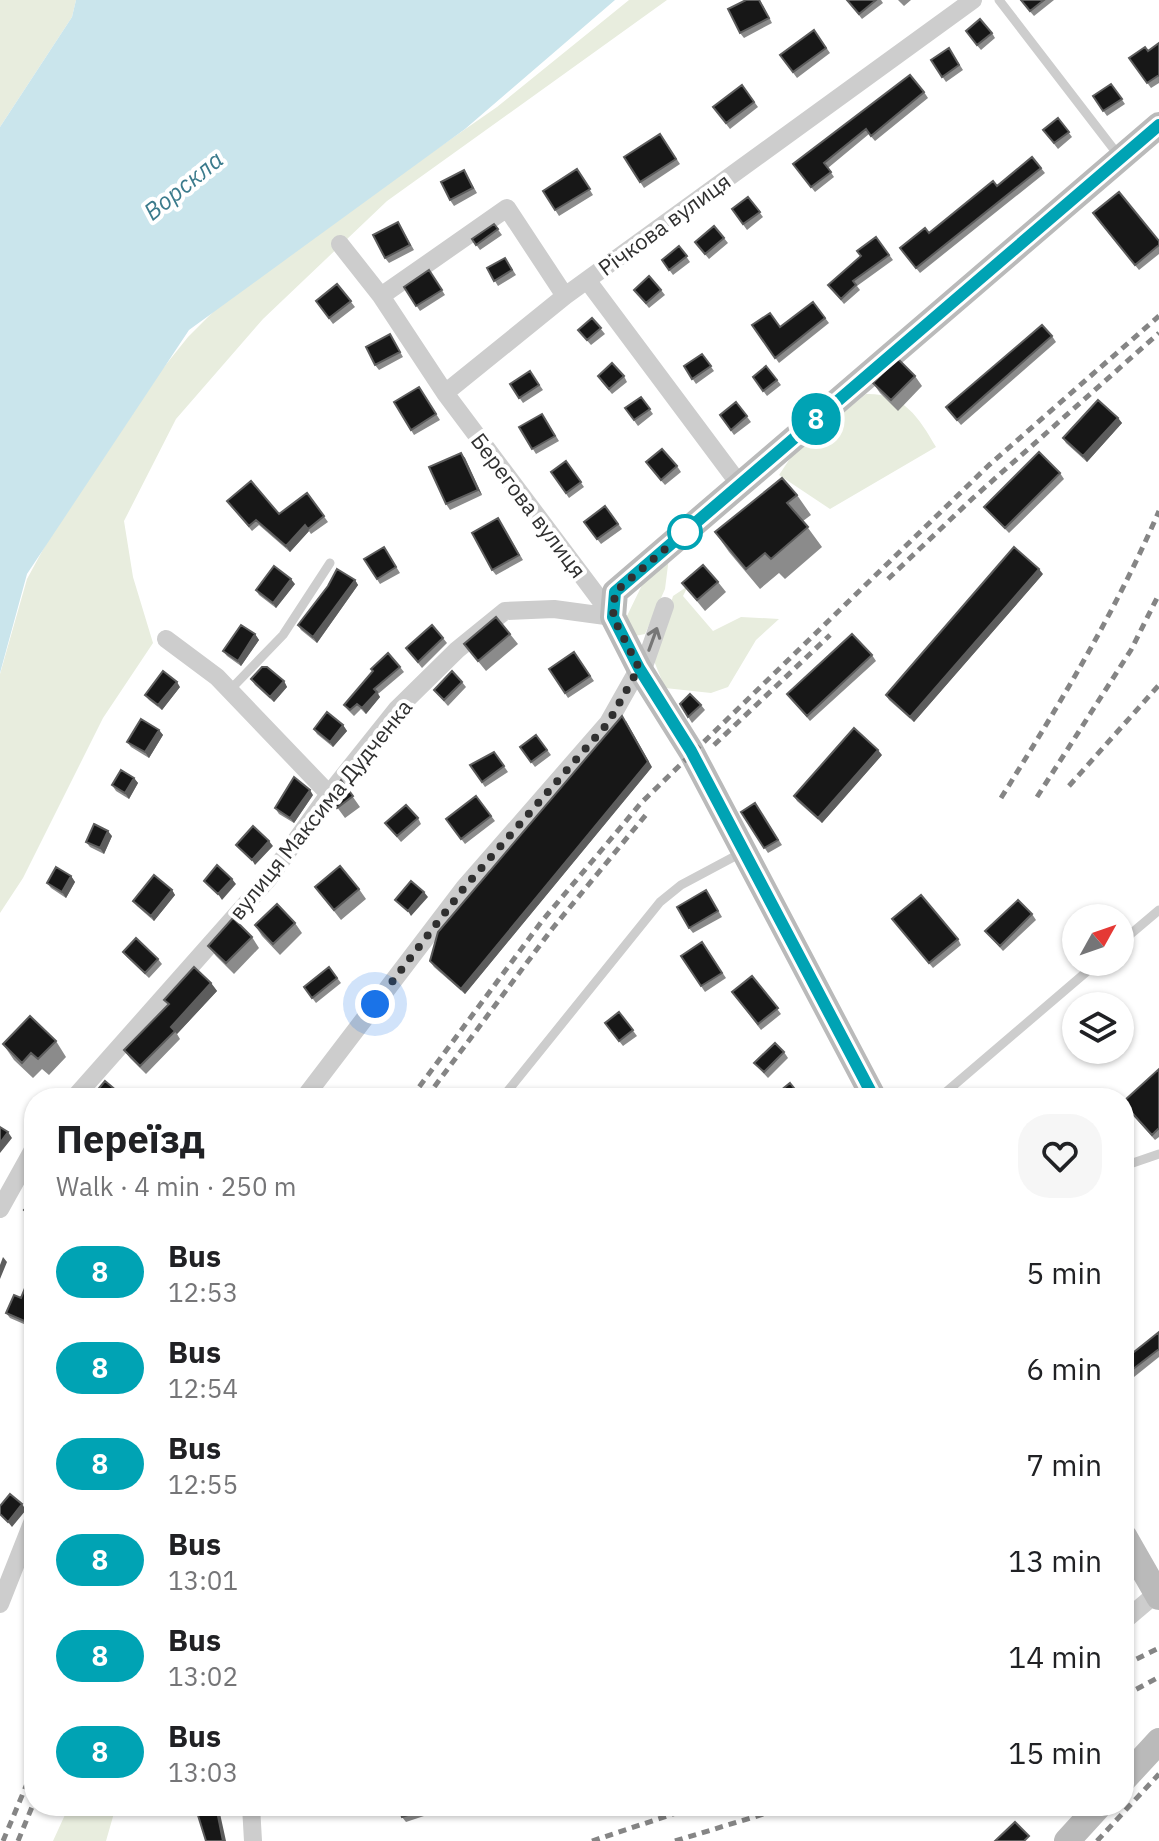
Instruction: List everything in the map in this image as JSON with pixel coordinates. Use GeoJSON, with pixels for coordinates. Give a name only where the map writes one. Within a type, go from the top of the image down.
{"type":"FeatureCollection","features":[{"type":"Feature","properties":{"kind":"street","name":"Річкова вулиця"},"geometry":{"type":"LineString","coordinates":[[565,296],[973,0]]}},
{"type":"Feature","properties":{"kind":"street"},"geometry":{"type":"LineString","coordinates":[[869,1088],[691,751],[640,670],[613,617],[615,592],[1159,125]]}},
{"type":"Feature","properties":{"kind":"street"},"geometry":{"type":"LineString","coordinates":[[381,296],[507,208],[565,296],[445,393]]}},
{"type":"Feature","properties":{"kind":"street","name":"Берегова вулиця"},"geometry":{"type":"LineString","coordinates":[[340,244],[381,296],[445,393],[613,617]]}},
{"type":"Feature","properties":{"kind":"street"},"geometry":{"type":"LineString","coordinates":[[587,280],[740,485]]}},
{"type":"Feature","properties":{"kind":"street"},"geometry":{"type":"LineString","coordinates":[[312,1088],[464,888],[608,723],[640,670],[665,606]]}},
{"type":"Feature","properties":{"kind":"street","name":"вулиця Максима Дудченка"},"geometry":{"type":"LineString","coordinates":[[83,1088],[269,878],[329,794],[396,710],[457,650],[505,611],[554,609],[613,617]]}},
{"type":"Feature","properties":{"kind":"street"},"geometry":{"type":"LineString","coordinates":[[166,639],[230,690],[329,794]]}},
{"type":"Feature","properties":{"kind":"street"},"geometry":{"type":"LineString","coordinates":[[0,1209],[24,1166]]}},
{"type":"Feature","properties":{"kind":"street"},"geometry":{"type":"LineString","coordinates":[[0,1604],[24,1543]]}},
{"type":"Feature","properties":{"kind":"street"},"geometry":{"type":"LineString","coordinates":[[1134,1553],[1158,1594],[1134,1613]]}},
{"type":"Feature","properties":{"kind":"street"},"geometry":{"type":"LineString","coordinates":[[1134,1768],[1159,1741]]}},
{"type":"Feature","properties":{"kind":"street"},"geometry":{"type":"LineString","coordinates":[[252,1816],[253,1841]]}},
{"type":"Feature","properties":{"kind":"street"},"geometry":{"type":"LineString","coordinates":[[1067,1841],[1090,1816]]}},
{"type":"Feature","properties":{"kind":"lane"},"geometry":{"type":"LineString","coordinates":[[999,0],[1121,158]]}},
{"type":"Feature","properties":{"kind":"lane"},"geometry":{"type":"LineString","coordinates":[[230,690],[283,635],[330,563]]}},
{"type":"Feature","properties":{"kind":"lane"},"geometry":{"type":"LineString","coordinates":[[510,1088],[660,902],[681,885],[744,852]]}},
{"type":"Feature","properties":{"kind":"lane"},"geometry":{"type":"LineString","coordinates":[[1134,931],[1159,910]]}},
{"type":"Feature","properties":{"kind":"lane"},"geometry":{"type":"LineString","coordinates":[[951,1088],[1082,976]]}},
{"type":"Feature","properties":{"kind":"lane"},"geometry":{"type":"LineString","coordinates":[[1134,1163],[1159,1154]]}},
{"type":"Feature","properties":{"kind":"shaded area"},"geometry":{"type":"Polygon","coordinates":[[[0,0],[76,0],[72,17],[0,127],[0,0]]]}},
{"type":"Feature","properties":{"kind":"shaded area"},"geometry":{"type":"Polygon","coordinates":[[[629,0],[667,0],[387,201],[263,319],[176,419],[124,521],[133,577],[153,643],[103,718],[23,878],[0,913],[0,674],[27,579],[96,452],[188,337],[237,288],[497,107],[629,0]]]}},
{"type":"Feature","properties":{"kind":"shaded area"},"geometry":{"type":"Polygon","coordinates":[[[866,394],[890,398],[908,408],[936,447],[830,509],[779,475],[793,454],[866,394]]]}},
{"type":"Feature","properties":{"kind":"shaded area"},"geometry":{"type":"Polygon","coordinates":[[[669,557],[665,589],[645,634],[630,637],[625,620],[643,583],[669,557]]]}},
{"type":"Feature","properties":{"kind":"shaded area"},"geometry":{"type":"Polygon","coordinates":[[[688,586],[683,596],[713,631],[741,617],[779,619],[756,640],[728,687],[711,693],[665,688],[654,661],[673,596],[688,586]]]}},
{"type":"Feature","properties":{"kind":"shaded area"},"geometry":{"type":"Polygon","coordinates":[[[64,1816],[113,1816],[106,1841],[53,1841],[64,1816]]]}},
{"type":"Feature","properties":{"kind":"water","name":"Ворскла"},"geometry":{"type":"Polygon","coordinates":[[[76,0],[615,0],[465,129],[189,330],[27,574],[0,673],[0,127],[72,17],[76,0]]]}},
{"type":"Feature","properties":{"kind":"building"},"geometry":{"type":"Polygon","coordinates":[[[746,0],[759,0],[769,18],[740,33],[728,9],[746,0]]]}},
{"type":"Feature","properties":{"kind":"building"},"geometry":{"type":"Polygon","coordinates":[[[847,0],[876,0],[859,14],[847,0]]]}},
{"type":"Feature","properties":{"kind":"building"},"geometry":{"type":"Polygon","coordinates":[[[1021,0],[1044,0],[1030,11],[1021,0]]]}},
{"type":"Feature","properties":{"kind":"building"},"geometry":{"type":"Polygon","coordinates":[[[980,19],[992,33],[977,45],[966,31],[980,19]]]}},
{"type":"Feature","properties":{"kind":"building"},"geometry":{"type":"Polygon","coordinates":[[[814,30],[826,48],[793,72],[780,55],[814,30]]]}},
{"type":"Feature","properties":{"kind":"building"},"geometry":{"type":"Polygon","coordinates":[[[1159,43],[1159,75],[1147,83],[1129,58],[1145,47],[1148,51],[1159,43]]]}},
{"type":"Feature","properties":{"kind":"building"},"geometry":{"type":"Polygon","coordinates":[[[949,48],[959,65],[942,77],[931,60],[949,48]]]}},
{"type":"Feature","properties":{"kind":"building"},"geometry":{"type":"Polygon","coordinates":[[[910,75],[924,92],[871,136],[866,129],[824,163],[831,172],[811,187],[793,164],[910,75]]]}},
{"type":"Feature","properties":{"kind":"building"},"geometry":{"type":"Polygon","coordinates":[[[1111,84],[1122,99],[1103,111],[1093,96],[1111,84]]]}},
{"type":"Feature","properties":{"kind":"building"},"geometry":{"type":"Polygon","coordinates":[[[742,85],[754,102],[726,123],[713,107],[742,85]]]}},
{"type":"Feature","properties":{"kind":"building"},"geometry":{"type":"Polygon","coordinates":[[[1058,118],[1069,132],[1054,143],[1043,130],[1058,118]]]}},
{"type":"Feature","properties":{"kind":"building"},"geometry":{"type":"Polygon","coordinates":[[[660,134],[676,159],[640,182],[624,157],[660,134]]]}},
{"type":"Feature","properties":{"kind":"building"},"geometry":{"type":"Polygon","coordinates":[[[1032,157],[1041,168],[916,268],[900,248],[925,228],[929,233],[993,181],[997,186],[1032,157]]]}},
{"type":"Feature","properties":{"kind":"building"},"geometry":{"type":"Polygon","coordinates":[[[577,169],[590,189],[555,210],[543,191],[577,169]]]}},
{"type":"Feature","properties":{"kind":"building"},"geometry":{"type":"Polygon","coordinates":[[[464,170],[473,188],[450,200],[441,182],[464,170]]]}},
{"type":"Feature","properties":{"kind":"building"},"geometry":{"type":"Polygon","coordinates":[[[1119,192],[1159,241],[1159,245],[1135,265],[1093,213],[1119,192]]]}},
{"type":"Feature","properties":{"kind":"building"},"geometry":{"type":"Polygon","coordinates":[[[748,197],[760,212],[743,224],[732,209],[748,197]]]}},
{"type":"Feature","properties":{"kind":"building"},"geometry":{"type":"Polygon","coordinates":[[[398,222],[410,245],[385,258],[373,235],[398,222]]]}},
{"type":"Feature","properties":{"kind":"building"},"geometry":{"type":"Polygon","coordinates":[[[494,224],[498,229],[476,245],[472,239],[494,224]]]}},
{"type":"Feature","properties":{"kind":"building"},"geometry":{"type":"Polygon","coordinates":[[[714,226],[724,238],[705,254],[695,242],[714,226]]]}},
{"type":"Feature","properties":{"kind":"building"},"geometry":{"type":"Polygon","coordinates":[[[876,237],[889,255],[853,281],[856,285],[841,299],[828,285],[861,256],[857,251],[876,237]]]}},
{"type":"Feature","properties":{"kind":"building"},"geometry":{"type":"Polygon","coordinates":[[[679,246],[687,256],[669,270],[662,260],[679,246]]]}},
{"type":"Feature","properties":{"kind":"building"},"geometry":{"type":"Polygon","coordinates":[[[505,258],[512,270],[494,281],[487,268],[505,258]]]}},
{"type":"Feature","properties":{"kind":"building"},"geometry":{"type":"Polygon","coordinates":[[[429,270],[442,290],[416,306],[404,287],[429,270]]]}},
{"type":"Feature","properties":{"kind":"building"},"geometry":{"type":"Polygon","coordinates":[[[649,276],[661,290],[646,303],[634,290],[649,276]]]}},
{"type":"Feature","properties":{"kind":"building"},"geometry":{"type":"Polygon","coordinates":[[[337,284],[351,301],[329,318],[316,301],[337,284]]]}},
{"type":"Feature","properties":{"kind":"building"},"geometry":{"type":"Polygon","coordinates":[[[813,302],[825,318],[775,358],[752,325],[770,313],[780,327],[813,302]]]}},
{"type":"Feature","properties":{"kind":"building"},"geometry":{"type":"Polygon","coordinates":[[[592,318],[601,328],[587,340],[578,330],[592,318]]]}},
{"type":"Feature","properties":{"kind":"building"},"geometry":{"type":"Polygon","coordinates":[[[1042,325],[1052,336],[957,420],[946,407],[1042,325]]]}},
{"type":"Feature","properties":{"kind":"building"},"geometry":{"type":"Polygon","coordinates":[[[390,334],[400,352],[375,365],[366,347],[390,334]]]}},
{"type":"Feature","properties":{"kind":"building"},"geometry":{"type":"Polygon","coordinates":[[[702,354],[711,366],[692,379],[684,366],[702,354]]]}},
{"type":"Feature","properties":{"kind":"building"},"geometry":{"type":"Polygon","coordinates":[[[897,358],[915,376],[891,400],[873,383],[897,358]]]}},
{"type":"Feature","properties":{"kind":"building"},"geometry":{"type":"Polygon","coordinates":[[[612,363],[624,376],[609,389],[598,376],[612,363]]]}},
{"type":"Feature","properties":{"kind":"building"},"geometry":{"type":"Polygon","coordinates":[[[766,366],[777,380],[763,391],[753,377],[766,366]]]}},
{"type":"Feature","properties":{"kind":"building"},"geometry":{"type":"Polygon","coordinates":[[[530,371],[539,385],[519,398],[510,384],[530,371]]]}},
{"type":"Feature","properties":{"kind":"building"},"geometry":{"type":"Polygon","coordinates":[[[419,387],[436,414],[411,430],[394,402],[419,387]]]}},
{"type":"Feature","properties":{"kind":"building"},"geometry":{"type":"Polygon","coordinates":[[[641,397],[650,409],[634,420],[625,408],[641,397]]]}},
{"type":"Feature","properties":{"kind":"building"},"geometry":{"type":"Polygon","coordinates":[[[1098,400],[1118,418],[1083,456],[1063,438],[1098,400]]]}},
{"type":"Feature","properties":{"kind":"building"},"geometry":{"type":"Polygon","coordinates":[[[736,402],[747,416],[731,430],[720,415],[736,402]]]}},
{"type":"Feature","properties":{"kind":"building"},"geometry":{"type":"Polygon","coordinates":[[[542,414],[555,436],[532,449],[519,427],[542,414]]]}},
{"type":"Feature","properties":{"kind":"building"},"geometry":{"type":"Polygon","coordinates":[[[662,449],[677,466],[661,480],[646,462],[662,449]]]}},
{"type":"Feature","properties":{"kind":"building"},"geometry":{"type":"Polygon","coordinates":[[[1039,452],[1060,473],[1005,528],[984,507],[1039,452]]]}},
{"type":"Feature","properties":{"kind":"building"},"geometry":{"type":"Polygon","coordinates":[[[461,453],[478,490],[446,504],[429,467],[461,453]]]}},
{"type":"Feature","properties":{"kind":"building"},"geometry":{"type":"Polygon","coordinates":[[[566,461],[581,482],[566,493],[551,472],[566,461]]]}},
{"type":"Feature","properties":{"kind":"building"},"geometry":{"type":"Polygon","coordinates":[[[782,478],[797,495],[787,503],[808,527],[771,559],[765,553],[746,569],[715,532],[782,478]]]}},
{"type":"Feature","properties":{"kind":"building"},"geometry":{"type":"Polygon","coordinates":[[[251,481],[279,514],[307,493],[324,516],[308,529],[305,525],[286,546],[256,520],[249,526],[227,501],[251,481]]]}},
{"type":"Feature","properties":{"kind":"building"},"geometry":{"type":"Polygon","coordinates":[[[605,506],[618,524],[597,539],[584,522],[605,506]]]}},
{"type":"Feature","properties":{"kind":"building"},"geometry":{"type":"Polygon","coordinates":[[[498,518],[519,555],[492,570],[472,533],[498,518]]]}},
{"type":"Feature","properties":{"kind":"building"},"geometry":{"type":"Polygon","coordinates":[[[384,547],[396,567],[377,579],[364,559],[384,547]]]}},
{"type":"Feature","properties":{"kind":"building"},"geometry":{"type":"Polygon","coordinates":[[[1014,547],[1039,569],[910,717],[886,695],[1014,547]]]}},
{"type":"Feature","properties":{"kind":"building"},"geometry":{"type":"Polygon","coordinates":[[[703,565],[718,582],[697,600],[682,583],[703,565]]]}},
{"type":"Feature","properties":{"kind":"building"},"geometry":{"type":"Polygon","coordinates":[[[274,566],[291,579],[273,603],[256,590],[274,566]]]}},
{"type":"Feature","properties":{"kind":"building"},"geometry":{"type":"Polygon","coordinates":[[[337,569],[355,580],[313,637],[298,625],[337,569]]]}},
{"type":"Feature","properties":{"kind":"building"},"geometry":{"type":"Polygon","coordinates":[[[496,617],[510,634],[478,661],[464,644],[496,617]]]}},
{"type":"Feature","properties":{"kind":"building"},"geometry":{"type":"Polygon","coordinates":[[[241,625],[255,634],[238,661],[223,651],[241,625]]]}},
{"type":"Feature","properties":{"kind":"building"},"geometry":{"type":"Polygon","coordinates":[[[432,625],[443,638],[418,662],[406,648],[432,625]]]}},
{"type":"Feature","properties":{"kind":"building"},"geometry":{"type":"Polygon","coordinates":[[[852,634],[872,655],[807,716],[787,694],[852,634]]]}},
{"type":"Feature","properties":{"kind":"building"},"geometry":{"type":"Polygon","coordinates":[[[574,652],[590,676],[565,693],[549,669],[574,652]]]}},
{"type":"Feature","properties":{"kind":"building"},"geometry":{"type":"Polygon","coordinates":[[[388,653],[400,667],[374,689],[377,692],[362,708],[357,704],[350,710],[344,705],[373,671],[371,669],[388,653]]]}},
{"type":"Feature","properties":{"kind":"building"},"geometry":{"type":"Polygon","coordinates":[[[262,667],[267,667],[284,681],[270,697],[251,679],[262,667]]]}},
{"type":"Feature","properties":{"kind":"building"},"geometry":{"type":"Polygon","coordinates":[[[163,671],[177,682],[158,705],[145,695],[163,671]]]}},
{"type":"Feature","properties":{"kind":"building"},"geometry":{"type":"Polygon","coordinates":[[[452,671],[462,682],[444,700],[434,690],[452,671]]]}},
{"type":"Feature","properties":{"kind":"building"},"geometry":{"type":"Polygon","coordinates":[[[690,694],[701,705],[688,717],[680,704],[690,694]]]}},
{"type":"Feature","properties":{"kind":"building"},"geometry":{"type":"Polygon","coordinates":[[[327,712],[343,725],[330,742],[314,729],[327,712]]]}},
{"type":"Feature","properties":{"kind":"building"},"geometry":{"type":"Polygon","coordinates":[[[622,716],[648,762],[461,989],[430,961],[438,932],[622,716]]]}},
{"type":"Feature","properties":{"kind":"building"},"geometry":{"type":"Polygon","coordinates":[[[141,719],[159,730],[145,752],[127,742],[141,719]]]}},
{"type":"Feature","properties":{"kind":"building"},"geometry":{"type":"Polygon","coordinates":[[[854,728],[878,750],[818,818],[794,796],[854,728]]]}},
{"type":"Feature","properties":{"kind":"building"},"geometry":{"type":"Polygon","coordinates":[[[536,735],[547,750],[531,762],[520,747],[536,735]]]}},
{"type":"Feature","properties":{"kind":"building"},"geometry":{"type":"Polygon","coordinates":[[[494,752],[504,766],[482,782],[470,765],[494,752]]]}},
{"type":"Feature","properties":{"kind":"building"},"geometry":{"type":"Polygon","coordinates":[[[121,770],[134,778],[125,793],[112,785],[121,770]]]}},
{"type":"Feature","properties":{"kind":"building"},"geometry":{"type":"Polygon","coordinates":[[[294,777],[310,790],[290,818],[275,808],[294,777]]]}},
{"type":"Feature","properties":{"kind":"building"},"geometry":{"type":"Polygon","coordinates":[[[341,780],[353,796],[337,808],[328,795],[341,780]]]}},
{"type":"Feature","properties":{"kind":"building"},"geometry":{"type":"Polygon","coordinates":[[[476,796],[491,816],[461,839],[446,819],[476,796]]]}},
{"type":"Feature","properties":{"kind":"building"},"geometry":{"type":"Polygon","coordinates":[[[755,803],[778,840],[764,848],[741,812],[755,803]]]}},
{"type":"Feature","properties":{"kind":"building"},"geometry":{"type":"Polygon","coordinates":[[[406,805],[418,818],[397,836],[385,823],[406,805]]]}},
{"type":"Feature","properties":{"kind":"building"},"geometry":{"type":"Polygon","coordinates":[[[94,824],[108,831],[100,848],[86,842],[94,824]]]}},
{"type":"Feature","properties":{"kind":"building"},"geometry":{"type":"Polygon","coordinates":[[[253,826],[269,841],[252,860],[236,845],[253,826]]]}},
{"type":"Feature","properties":{"kind":"building"},"geometry":{"type":"Polygon","coordinates":[[[217,865],[232,879],[218,894],[204,881],[217,865]]]}},
{"type":"Feature","properties":{"kind":"building"},"geometry":{"type":"Polygon","coordinates":[[[340,866],[359,889],[334,910],[315,887],[340,866]]]}},
{"type":"Feature","properties":{"kind":"building"},"geometry":{"type":"Polygon","coordinates":[[[56,867],[71,876],[62,892],[47,883],[56,867]]]}},
{"type":"Feature","properties":{"kind":"building"},"geometry":{"type":"Polygon","coordinates":[[[154,875],[172,890],[151,916],[133,901],[154,875]]]}},
{"type":"Feature","properties":{"kind":"building"},"geometry":{"type":"Polygon","coordinates":[[[411,881],[424,892],[408,911],[395,900],[411,881]]]}},
{"type":"Feature","properties":{"kind":"building"},"geometry":{"type":"Polygon","coordinates":[[[706,890],[718,911],[689,928],[677,907],[706,890]]]}},
{"type":"Feature","properties":{"kind":"building"},"geometry":{"type":"Polygon","coordinates":[[[921,895],[958,939],[929,963],[892,919],[921,895]]]}},
{"type":"Feature","properties":{"kind":"building"},"geometry":{"type":"Polygon","coordinates":[[[1018,900],[1032,914],[1000,946],[985,931],[1018,900]]]}},
{"type":"Feature","properties":{"kind":"building"},"geometry":{"type":"Polygon","coordinates":[[[277,904],[295,923],[273,944],[255,925],[277,904]]]}},
{"type":"Feature","properties":{"kind":"building"},"geometry":{"type":"Polygon","coordinates":[[[233,918],[252,937],[226,963],[208,946],[233,918]]]}},
{"type":"Feature","properties":{"kind":"building"},"geometry":{"type":"Polygon","coordinates":[[[136,938],[158,959],[145,973],[123,952],[136,938]]]}},
{"type":"Feature","properties":{"kind":"building"},"geometry":{"type":"Polygon","coordinates":[[[702,942],[722,973],[701,986],[681,956],[702,942]]]}},
{"type":"Feature","properties":{"kind":"building"},"geometry":{"type":"Polygon","coordinates":[[[194,967],[211,983],[171,1027],[175,1031],[140,1066],[124,1050],[169,1004],[164,1000],[194,967]]]}},
{"type":"Feature","properties":{"kind":"building"},"geometry":{"type":"Polygon","coordinates":[[[329,967],[337,978],[312,998],[304,987],[329,967]]]}},
{"type":"Feature","properties":{"kind":"building"},"geometry":{"type":"Polygon","coordinates":[[[752,976],[778,1008],[758,1024],[732,992],[752,976]]]}},
{"type":"Feature","properties":{"kind":"building"},"geometry":{"type":"Polygon","coordinates":[[[619,1012],[633,1030],[619,1041],[605,1023],[619,1012]]]}},
{"type":"Feature","properties":{"kind":"building"},"geometry":{"type":"Polygon","coordinates":[[[30,1016],[56,1041],[38,1059],[31,1053],[22,1063],[3,1044],[30,1016]]]}},
{"type":"Feature","properties":{"kind":"building"},"geometry":{"type":"Polygon","coordinates":[[[775,1043],[784,1052],[764,1072],[754,1063],[775,1043]]]}},
{"type":"Feature","properties":{"kind":"building"},"geometry":{"type":"Polygon","coordinates":[[[1159,1069],[1159,1128],[1152,1135],[1134,1115],[1134,1092],[1159,1069]]]}},
{"type":"Feature","properties":{"kind":"building"},"geometry":{"type":"Polygon","coordinates":[[[105,1081],[113,1088],[99,1088],[105,1081]]]}},
{"type":"Feature","properties":{"kind":"building"},"geometry":{"type":"Polygon","coordinates":[[[0,1127],[8,1132],[0,1143],[0,1127]]]}},
{"type":"Feature","properties":{"kind":"building"},"geometry":{"type":"Polygon","coordinates":[[[24,1291],[24,1321],[6,1313],[14,1295],[21,1298],[24,1291]]]}},
{"type":"Feature","properties":{"kind":"building"},"geometry":{"type":"Polygon","coordinates":[[[1159,1332],[1159,1349],[1134,1368],[1134,1352],[1159,1332]]]}},
{"type":"Feature","properties":{"kind":"building"},"geometry":{"type":"Polygon","coordinates":[[[10,1494],[22,1504],[8,1522],[0,1514],[0,1506],[10,1494]]]}},
{"type":"Feature","properties":{"kind":"building"},"geometry":{"type":"Polygon","coordinates":[[[198,1816],[218,1816],[223,1841],[206,1841],[198,1816]]]}},
{"type":"Feature","properties":{"kind":"building"},"geometry":{"type":"Polygon","coordinates":[[[1015,1822],[1029,1836],[1024,1841],[995,1841],[1015,1822]]]}},
{"type":"Feature","properties":{"kind":"railway"},"geometry":{"type":"LineString","coordinates":[[418,1088],[542,921],[641,803],[989,465],[1159,316]]}},
{"type":"Feature","properties":{"kind":"railway"},"geometry":{"type":"LineString","coordinates":[[888,579],[973,498],[1159,333]]}},
{"type":"Feature","properties":{"kind":"railway"},"geometry":{"type":"LineString","coordinates":[[1001,798],[1105,622],[1159,511]]}},
{"type":"Feature","properties":{"kind":"railway"},"geometry":{"type":"LineString","coordinates":[[1037,797],[1131,650],[1159,594]]}},
{"type":"Feature","properties":{"kind":"railway"},"geometry":{"type":"LineString","coordinates":[[714,745],[830,635]]}},
{"type":"Feature","properties":{"kind":"railway"},"geometry":{"type":"LineString","coordinates":[[1069,786],[1159,685]]}},
{"type":"Feature","properties":{"kind":"railway"},"geometry":{"type":"LineString","coordinates":[[433,1088],[552,929],[649,811]]}},
{"type":"Feature","properties":{"kind":"railway"},"geometry":{"type":"LineString","coordinates":[[1134,1660],[1159,1648]]}},
{"type":"Feature","properties":{"kind":"railway"},"geometry":{"type":"LineString","coordinates":[[1134,1691],[1159,1677]]}},
{"type":"Feature","properties":{"kind":"railway"},"geometry":{"type":"LineString","coordinates":[[1134,1801],[1159,1774]]}},
{"type":"Feature","properties":{"kind":"railway"},"geometry":{"type":"LineString","coordinates":[[3,1841],[24,1791]]}},
{"type":"Feature","properties":{"kind":"railway"},"geometry":{"type":"LineString","coordinates":[[18,1841],[28,1816]]}},
{"type":"Feature","properties":{"kind":"railway"},"geometry":{"type":"LineString","coordinates":[[592,1841],[667,1816]]}},
{"type":"Feature","properties":{"kind":"railway"},"geometry":{"type":"LineString","coordinates":[[675,1841],[757,1816]]}},
{"type":"Feature","properties":{"kind":"railway"},"geometry":{"type":"LineString","coordinates":[[1097,1841],[1120,1816]]}},
{"type":"Feature","properties":{"kind":"bus line","name":"8"},"geometry":{"type":"LineString","coordinates":[[869,1088],[691,751],[639,668],[613,617],[615,592],[1159,125]]}},
{"type":"Feature","properties":{"kind":"route"},"geometry":{"type":"LineString","coordinates":[[375,1004],[464,888],[608,723],[639,668],[613,617],[615,592],[692,526],[685,532]]}}]}
